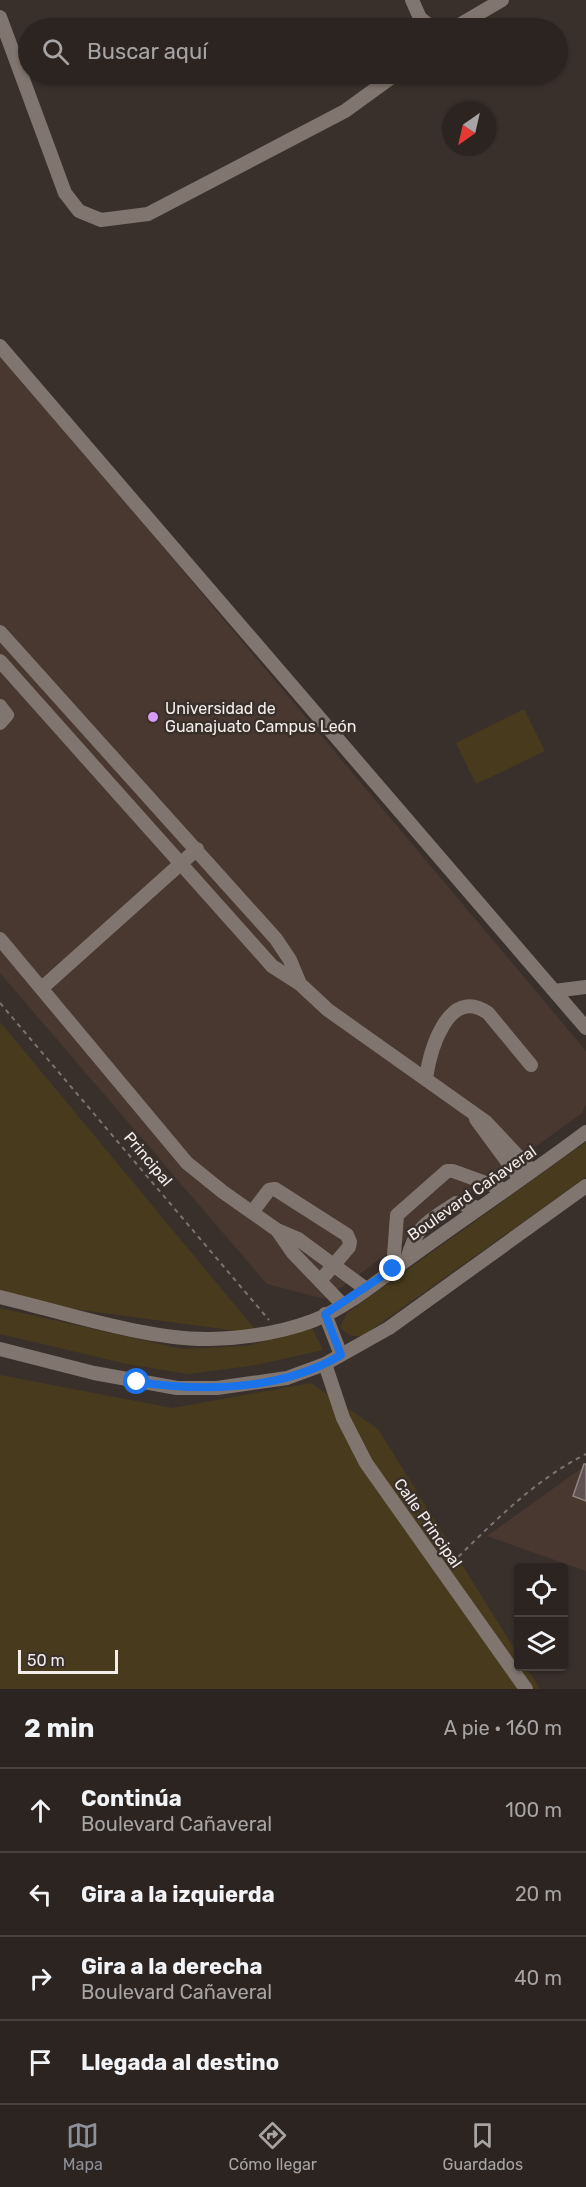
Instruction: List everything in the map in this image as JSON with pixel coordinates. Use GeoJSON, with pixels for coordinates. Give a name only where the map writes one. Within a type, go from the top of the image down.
{"type":"FeatureCollection","features":[{"type":"Feature","properties":{"kind":"street"},"geometry":{"type":"LineString","coordinates":[[412,0],[420,18]]}},
{"type":"Feature","properties":{"kind":"street"},"geometry":{"type":"LineString","coordinates":[[471,18],[502,0]]}},
{"type":"Feature","properties":{"kind":"street"},"geometry":{"type":"LineString","coordinates":[[0,16],[18,65]]}},
{"type":"Feature","properties":{"kind":"street"},"geometry":{"type":"LineString","coordinates":[[25,84],[65,194],[79,211],[101,220],[148,214],[345,111],[382,84]]}},
{"type":"Feature","properties":{"kind":"street"},"geometry":{"type":"LineString","coordinates":[[0,346],[586,1028]]}},
{"type":"Feature","properties":{"kind":"street"},"geometry":{"type":"LineString","coordinates":[[0,632],[276,939],[290,960],[300,984]]}},
{"type":"Feature","properties":{"kind":"street"},"geometry":{"type":"LineString","coordinates":[[21,654],[2,667],[272,966],[300,984],[328,1010],[472,1112],[503,1137],[532,1171]]}},
{"type":"Feature","properties":{"kind":"street"},"geometry":{"type":"LineString","coordinates":[[0,706],[7,715],[0,723]]}},
{"type":"Feature","properties":{"kind":"street"},"geometry":{"type":"LineString","coordinates":[[42,988],[196,849]]}},
{"type":"Feature","properties":{"kind":"street"},"geometry":{"type":"LineString","coordinates":[[0,939],[187,1163],[216,1188],[253,1211],[277,1230],[342,1304]]}},
{"type":"Feature","properties":{"kind":"street"},"geometry":{"type":"LineString","coordinates":[[554,990],[586,987]]}},
{"type":"Feature","properties":{"kind":"street"},"geometry":{"type":"LineString","coordinates":[[426,1078],[429,1055],[435,1039],[452,1014],[468,1006],[481,1008],[488,1013],[531,1065]]}},
{"type":"Feature","properties":{"kind":"street"},"geometry":{"type":"LineString","coordinates":[[472,1112],[520,1179]]}},
{"type":"Feature","properties":{"kind":"street","name":"Boulevard Cañaveral"},"geometry":{"type":"LineString","coordinates":[[0,1297],[90,1319],[185,1337],[209,1339],[278,1331],[325,1314],[366,1289],[582,1136],[586,1126]]}},
{"type":"Feature","properties":{"kind":"street"},"geometry":{"type":"LineString","coordinates":[[393,1269],[397,1215],[447,1171],[453,1171],[505,1190]]}},
{"type":"Feature","properties":{"kind":"street"},"geometry":{"type":"LineString","coordinates":[[0,1349],[105,1375],[177,1388],[252,1384],[287,1378],[325,1364],[389,1328],[586,1186]]}},
{"type":"Feature","properties":{"kind":"street"},"geometry":{"type":"LineString","coordinates":[[253,1211],[269,1190],[275,1189],[347,1235],[350,1242],[349,1248],[320,1281]]}},
{"type":"Feature","properties":{"kind":"street"},"geometry":{"type":"LineString","coordinates":[[277,1230],[298,1239],[366,1289]]}},
{"type":"Feature","properties":{"kind":"street"},"geometry":{"type":"LineString","coordinates":[[325,1314],[341,1355]]}},
{"type":"Feature","properties":{"kind":"street","name":"Calle Principal"},"geometry":{"type":"LineString","coordinates":[[325,1364],[336,1401],[353,1442],[526,1689]]}},
{"type":"Feature","properties":{"kind":"path","name":"Principal"},"geometry":{"type":"LineString","coordinates":[[0,1003],[278,1331]]}},
{"type":"Feature","properties":{"kind":"path"},"geometry":{"type":"LineString","coordinates":[[442,1572],[520,1496],[558,1468],[586,1454]]}},
{"type":"Feature","properties":{"kind":"shaded area","name":"Universidad de Guanajuato Campus León"},"geometry":{"type":"Polygon","coordinates":[[[0,353],[586,1051],[586,1104],[582,1113],[325,1299],[267,1284],[0,973],[0,353]]]}},
{"type":"Feature","properties":{"kind":"shaded area"},"geometry":{"type":"Polygon","coordinates":[[[524,709],[545,751],[476,784],[456,743],[524,709]]]}},
{"type":"Feature","properties":{"kind":"shaded area"},"geometry":{"type":"Polygon","coordinates":[[[0,1022],[259,1334],[0,1299],[0,1022]]]}},
{"type":"Feature","properties":{"kind":"shaded area"},"geometry":{"type":"Polygon","coordinates":[[[586,1142],[586,1177],[364,1335],[350,1335],[340,1327],[347,1313],[586,1142]]]}},
{"type":"Feature","properties":{"kind":"shaded area"},"geometry":{"type":"Polygon","coordinates":[[[0,1308],[182,1349],[247,1346],[312,1328],[323,1350],[256,1365],[188,1374],[127,1364],[0,1334],[0,1308]]]}},
{"type":"Feature","properties":{"kind":"shaded area"},"geometry":{"type":"Polygon","coordinates":[[[0,1375],[172,1408],[311,1383],[378,1429],[514,1649],[514,1671],[529,1671],[540,1689],[0,1689],[0,1375]]]}},
{"type":"Feature","properties":{"kind":"shaded area"},"geometry":{"type":"Polygon","coordinates":[[[586,1465],[586,1571],[487,1536],[586,1465]]]}},
{"type":"Feature","properties":{"kind":"building"},"geometry":{"type":"Polygon","coordinates":[[[584,1464],[586,1464],[586,1501],[573,1496],[584,1464]]]}},
{"type":"Feature","properties":{"kind":"place","name":"Universidad de Guanajuato Campus León"},"geometry":{"type":"Point","coordinates":[153,717]}},
{"type":"Feature","properties":{"kind":"route"},"geometry":{"type":"LineString","coordinates":[[137,1382],[177,1388],[217,1388],[287,1378],[325,1364],[341,1355],[325,1314],[393,1269]]}}]}
